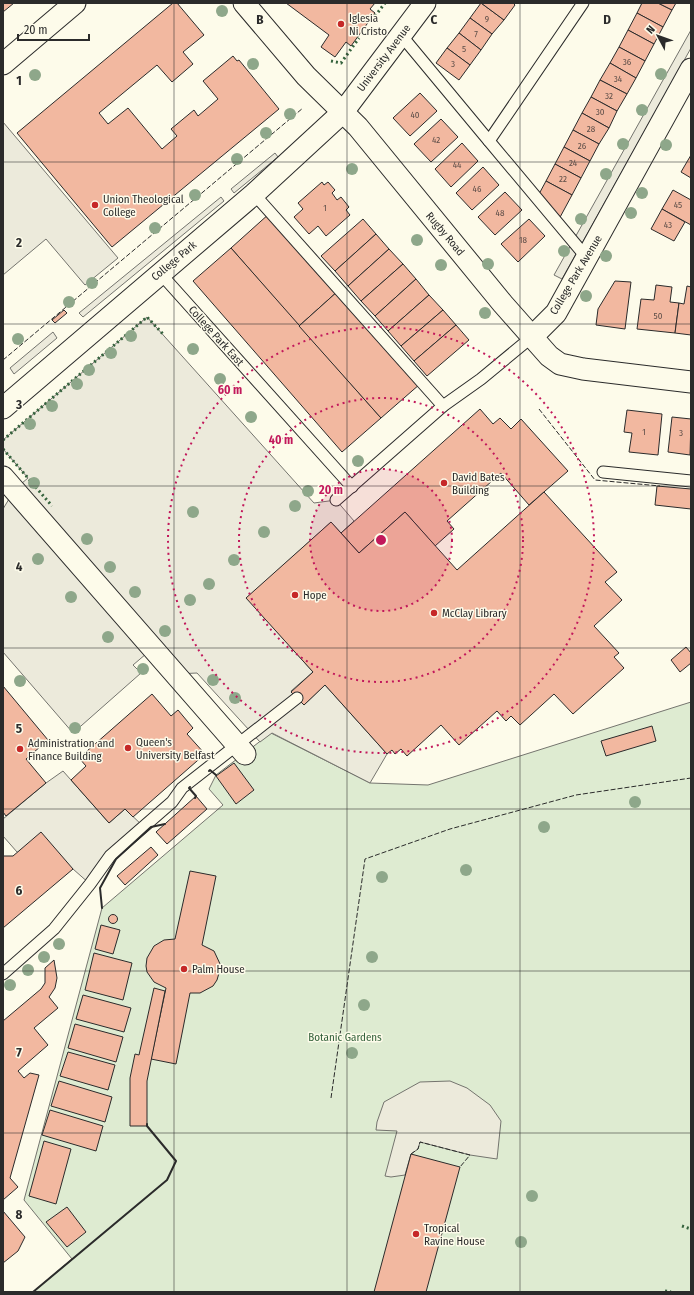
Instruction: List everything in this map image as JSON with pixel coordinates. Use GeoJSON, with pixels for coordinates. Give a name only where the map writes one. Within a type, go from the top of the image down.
{"type":"FeatureCollection","features":[{"type":"Feature","properties":{"kind":"street"},"geometry":{"type":"LineString","coordinates":[[3,64],[76,3]]}},
{"type":"Feature","properties":{"kind":"street","name":"Rugby Road"},"geometry":{"type":"LineString","coordinates":[[244,3],[306,76],[343,112],[503,304],[533,336],[549,356],[560,364],[583,369],[691,382]]}},
{"type":"Feature","properties":{"kind":"street","name":"University Avenue"},"geometry":{"type":"LineString","coordinates":[[343,112],[425,3]]}},
{"type":"Feature","properties":{"kind":"street","name":"College Park Avenue"},"geometry":{"type":"LineString","coordinates":[[533,336],[556,313],[691,69]]}},
{"type":"Feature","properties":{"kind":"street","name":"College Park"},"geometry":{"type":"LineString","coordinates":[[3,408],[254,194],[343,112]]}},
{"type":"Feature","properties":{"kind":"street"},"geometry":{"type":"LineString","coordinates":[[3,477],[241,749]]}},
{"type":"Feature","properties":{"kind":"lane"},"geometry":{"type":"LineString","coordinates":[[489,141],[583,3]]}},
{"type":"Feature","properties":{"kind":"lane"},"geometry":{"type":"LineString","coordinates":[[401,35],[587,258]]}},
{"type":"Feature","properties":{"kind":"lane"},"geometry":{"type":"LineString","coordinates":[[254,194],[443,406]]}},
{"type":"Feature","properties":{"kind":"lane","name":"College Park East"},"geometry":{"type":"LineString","coordinates":[[160,273],[352,487]]}},
{"type":"Feature","properties":{"kind":"lane","name":"College Park Avenue"},"geometry":{"type":"LineString","coordinates":[[336,500],[443,406],[481,379],[533,336]]}},
{"type":"Feature","properties":{"kind":"lane"},"geometry":{"type":"LineString","coordinates":[[603,472],[691,481]]}},
{"type":"Feature","properties":{"kind":"lane"},"geometry":{"type":"LineString","coordinates":[[3,974],[54,929],[110,856],[172,802],[182,788],[241,749],[297,698]]}},
{"type":"Feature","properties":{"kind":"green space","name":"Botanic Gardens"},"geometry":{"type":"Polygon","coordinates":[[[691,702],[691,1292],[33,1292],[72,1259],[24,1200],[102,908],[223,805],[209,789],[216,775],[271,733],[370,783],[428,785],[691,702]]]}},
{"type":"Feature","properties":{"kind":"shaded area"},"geometry":{"type":"Polygon","coordinates":[[[691,30],[691,48],[562,279],[554,275],[691,30]]]}},
{"type":"Feature","properties":{"kind":"shaded area"},"geometry":{"type":"Polygon","coordinates":[[[3,122],[118,258],[85,285],[46,239],[3,275],[3,122]]]}},
{"type":"Feature","properties":{"kind":"shaded area"},"geometry":{"type":"Polygon","coordinates":[[[275,153],[278,157],[234,193],[231,189],[275,153]]]}},
{"type":"Feature","properties":{"kind":"shaded area"},"geometry":{"type":"Polygon","coordinates":[[[221,197],[224,201],[83,317],[79,313],[221,197]]]}},
{"type":"Feature","properties":{"kind":"shaded area"},"geometry":{"type":"Polygon","coordinates":[[[147,317],[314,503],[336,500],[354,521],[341,533],[331,522],[247,598],[313,672],[291,691],[297,698],[304,705],[325,685],[387,754],[370,783],[272,733],[260,742],[197,673],[176,674],[153,648],[133,665],[141,673],[73,733],[3,652],[3,509],[15,489],[28,478],[3,449],[3,440],[147,317]]]}},
{"type":"Feature","properties":{"kind":"shaded area"},"geometry":{"type":"Polygon","coordinates":[[[53,332],[57,338],[14,374],[10,368],[53,332]]]}},
{"type":"Feature","properties":{"kind":"shaded area"},"geometry":{"type":"Polygon","coordinates":[[[63,771],[109,823],[125,809],[143,826],[90,884],[73,869],[17,852],[3,836],[3,819],[46,783],[63,771]]]}},
{"type":"Feature","properties":{"kind":"shaded area"},"geometry":{"type":"Polygon","coordinates":[[[450,1081],[467,1088],[490,1105],[501,1121],[497,1159],[470,1155],[420,1142],[418,1149],[411,1154],[405,1175],[391,1177],[385,1176],[397,1131],[376,1130],[377,1122],[384,1102],[420,1082],[450,1081]]]}},
{"type":"Feature","properties":{"kind":"building"},"geometry":{"type":"Polygon","coordinates":[[[3,3],[14,3],[3,12],[3,3]]]}},
{"type":"Feature","properties":{"kind":"building"},"geometry":{"type":"Polygon","coordinates":[[[173,3],[177,3],[204,35],[183,52],[193,64],[172,82],[157,65],[99,113],[108,124],[128,108],[162,149],[177,136],[171,129],[194,110],[198,116],[218,99],[203,81],[233,56],[237,61],[239,60],[279,109],[112,247],[17,133],[173,3]]]}},
{"type":"Feature","properties":{"kind":"building","name":"Iglesia Ni Cristo"},"geometry":{"type":"Polygon","coordinates":[[[286,3],[375,3],[370,9],[375,13],[351,46],[346,42],[335,57],[321,47],[329,35],[286,3]]]}},
{"type":"Feature","properties":{"kind":"building"},"geometry":{"type":"Polygon","coordinates":[[[481,3],[504,20],[492,34],[470,18],[481,3]]]}},
{"type":"Feature","properties":{"kind":"building"},"geometry":{"type":"Polygon","coordinates":[[[481,3],[513,3],[515,5],[504,20],[481,3]]]}},
{"type":"Feature","properties":{"kind":"building"},"geometry":{"type":"Polygon","coordinates":[[[642,3],[658,3],[672,10],[663,27],[637,13],[642,3]]]}},
{"type":"Feature","properties":{"kind":"building"},"geometry":{"type":"Polygon","coordinates":[[[658,3],[676,3],[672,10],[658,3]]]}},
{"type":"Feature","properties":{"kind":"building"},"geometry":{"type":"Polygon","coordinates":[[[637,13],[663,27],[654,44],[628,30],[637,13]]]}},
{"type":"Feature","properties":{"kind":"building"},"geometry":{"type":"Polygon","coordinates":[[[470,18],[492,34],[481,50],[459,33],[470,18]]]}},
{"type":"Feature","properties":{"kind":"building"},"geometry":{"type":"Polygon","coordinates":[[[628,30],[654,44],[645,61],[619,47],[628,30]]]}},
{"type":"Feature","properties":{"kind":"building"},"geometry":{"type":"Polygon","coordinates":[[[459,33],[481,50],[470,65],[447,48],[459,33]]]}},
{"type":"Feature","properties":{"kind":"building"},"geometry":{"type":"Polygon","coordinates":[[[619,47],[645,61],[636,78],[610,63],[619,47]]]}},
{"type":"Feature","properties":{"kind":"building"},"geometry":{"type":"Polygon","coordinates":[[[447,48],[470,65],[459,80],[436,63],[447,48]]]}},
{"type":"Feature","properties":{"kind":"building"},"geometry":{"type":"Polygon","coordinates":[[[610,63],[636,78],[627,94],[600,80],[610,63]]]}},
{"type":"Feature","properties":{"kind":"building"},"geometry":{"type":"Polygon","coordinates":[[[600,80],[627,94],[617,111],[591,97],[600,80]]]}},
{"type":"Feature","properties":{"kind":"building"},"geometry":{"type":"Polygon","coordinates":[[[420,93],[437,111],[410,136],[393,118],[420,93]]]}},
{"type":"Feature","properties":{"kind":"building"},"geometry":{"type":"Polygon","coordinates":[[[591,97],[617,111],[609,128],[582,113],[591,97]]]}},
{"type":"Feature","properties":{"kind":"building"},"geometry":{"type":"Polygon","coordinates":[[[582,113],[609,128],[599,144],[573,130],[582,113]]]}},
{"type":"Feature","properties":{"kind":"building"},"geometry":{"type":"Polygon","coordinates":[[[441,119],[458,137],[431,162],[414,144],[441,119]]]}},
{"type":"Feature","properties":{"kind":"building"},"geometry":{"type":"Polygon","coordinates":[[[573,130],[599,144],[590,161],[564,147],[573,130]]]}},
{"type":"Feature","properties":{"kind":"building"},"geometry":{"type":"Polygon","coordinates":[[[462,143],[478,161],[451,187],[435,169],[462,143]]]}},
{"type":"Feature","properties":{"kind":"building"},"geometry":{"type":"Polygon","coordinates":[[[564,147],[590,161],[581,178],[555,164],[564,147]]]}},
{"type":"Feature","properties":{"kind":"building"},"geometry":{"type":"Polygon","coordinates":[[[691,155],[691,178],[681,172],[691,155]]]}},
{"type":"Feature","properties":{"kind":"building"},"geometry":{"type":"Polygon","coordinates":[[[555,164],[581,178],[572,195],[546,181],[555,164]]]}},
{"type":"Feature","properties":{"kind":"building"},"geometry":{"type":"Polygon","coordinates":[[[483,167],[499,185],[472,210],[456,193],[483,167]]]}},
{"type":"Feature","properties":{"kind":"building"},"geometry":{"type":"Polygon","coordinates":[[[546,181],[572,195],[558,221],[539,194],[546,181]]]}},
{"type":"Feature","properties":{"kind":"building"},"geometry":{"type":"Polygon","coordinates":[[[322,182],[324,185],[328,182],[335,190],[332,193],[337,200],[341,197],[349,207],[346,210],[350,215],[326,236],[318,226],[309,234],[294,217],[303,209],[298,203],[322,182]]]}},
{"type":"Feature","properties":{"kind":"building"},"geometry":{"type":"Polygon","coordinates":[[[673,190],[691,200],[691,225],[662,209],[673,190]]]}},
{"type":"Feature","properties":{"kind":"building"},"geometry":{"type":"Polygon","coordinates":[[[505,192],[522,210],[495,235],[478,217],[505,192]]]}},
{"type":"Feature","properties":{"kind":"building"},"geometry":{"type":"Polygon","coordinates":[[[662,209],[685,222],[674,241],[651,229],[662,209]]]}},
{"type":"Feature","properties":{"kind":"building"},"geometry":{"type":"Polygon","coordinates":[[[270,213],[338,291],[299,326],[231,248],[270,213]]]}},
{"type":"Feature","properties":{"kind":"building"},"geometry":{"type":"Polygon","coordinates":[[[363,219],[376,234],[335,271],[321,256],[363,219]]]}},
{"type":"Feature","properties":{"kind":"building"},"geometry":{"type":"Polygon","coordinates":[[[529,219],[545,236],[518,262],[501,244],[529,219]]]}},
{"type":"Feature","properties":{"kind":"building"},"geometry":{"type":"Polygon","coordinates":[[[376,234],[389,249],[348,286],[335,271],[376,234]]]}},
{"type":"Feature","properties":{"kind":"building"},"geometry":{"type":"Polygon","coordinates":[[[231,248],[381,418],[342,452],[193,281],[231,248]]]}},
{"type":"Feature","properties":{"kind":"building"},"geometry":{"type":"Polygon","coordinates":[[[389,249],[403,264],[361,301],[348,286],[389,249]]]}},
{"type":"Feature","properties":{"kind":"building"},"geometry":{"type":"Polygon","coordinates":[[[403,264],[416,279],[375,316],[361,301],[403,264]]]}},
{"type":"Feature","properties":{"kind":"building"},"geometry":{"type":"Polygon","coordinates":[[[416,279],[429,295],[388,331],[375,316],[416,279]]]}},
{"type":"Feature","properties":{"kind":"building"},"geometry":{"type":"Polygon","coordinates":[[[615,281],[631,282],[625,329],[596,325],[598,309],[615,281]]]}},
{"type":"Feature","properties":{"kind":"building"},"geometry":{"type":"Polygon","coordinates":[[[656,285],[672,287],[670,302],[679,303],[675,333],[637,329],[641,299],[654,300],[656,285]]]}},
{"type":"Feature","properties":{"kind":"building"},"geometry":{"type":"Polygon","coordinates":[[[687,286],[691,287],[691,335],[675,333],[679,303],[684,304],[687,286]]]}},
{"type":"Feature","properties":{"kind":"building"},"geometry":{"type":"Polygon","coordinates":[[[338,291],[420,384],[381,418],[299,326],[338,291]]]}},
{"type":"Feature","properties":{"kind":"building"},"geometry":{"type":"Polygon","coordinates":[[[429,295],[443,310],[401,346],[388,331],[429,295]]]}},
{"type":"Feature","properties":{"kind":"building"},"geometry":{"type":"Polygon","coordinates":[[[64,310],[67,313],[55,323],[52,320],[64,310]]]}},
{"type":"Feature","properties":{"kind":"building"},"geometry":{"type":"Polygon","coordinates":[[[443,310],[456,325],[414,361],[401,346],[443,310]]]}},
{"type":"Feature","properties":{"kind":"building"},"geometry":{"type":"Polygon","coordinates":[[[456,325],[469,340],[427,376],[414,361],[456,325]]]}},
{"type":"Feature","properties":{"kind":"building","name":"David Bates Building"},"geometry":{"type":"Polygon","coordinates":[[[480,409],[493,424],[500,418],[511,429],[521,419],[568,471],[529,505],[501,473],[447,521],[454,529],[435,546],[405,512],[359,553],[341,533],[480,409]]]}},
{"type":"Feature","properties":{"kind":"building"},"geometry":{"type":"Polygon","coordinates":[[[627,410],[662,414],[658,455],[629,452],[632,433],[624,432],[627,410]]]}},
{"type":"Feature","properties":{"kind":"building"},"geometry":{"type":"Polygon","coordinates":[[[672,417],[691,419],[690,455],[668,452],[672,417]]]}},
{"type":"Feature","properties":{"kind":"building"},"geometry":{"type":"Polygon","coordinates":[[[657,486],[691,489],[691,509],[655,505],[657,486]]]}},
{"type":"Feature","properties":{"kind":"building","name":"McClay Library"},"geometry":{"type":"Polygon","coordinates":[[[544,492],[617,572],[605,582],[622,600],[594,626],[619,653],[614,657],[624,668],[573,714],[554,694],[520,725],[511,716],[506,721],[497,711],[459,745],[441,725],[407,756],[401,749],[395,754],[392,750],[387,754],[325,685],[304,705],[291,692],[313,672],[246,598],[331,522],[359,553],[405,512],[457,570],[544,492]]]}},
{"type":"Feature","properties":{"kind":"building"},"geometry":{"type":"Polygon","coordinates":[[[686,647],[691,653],[691,663],[680,672],[671,660],[686,647]]]}},
{"type":"Feature","properties":{"kind":"building","name":"Administration and Finance Building"},"geometry":{"type":"Polygon","coordinates":[[[3,686],[48,740],[26,759],[46,783],[6,816],[3,812],[3,686]]]}},
{"type":"Feature","properties":{"kind":"building"},"geometry":{"type":"Polygon","coordinates":[[[152,694],[171,716],[178,710],[193,728],[187,734],[205,754],[133,817],[125,809],[109,823],[71,780],[86,766],[79,758],[152,694]]]}},
{"type":"Feature","properties":{"kind":"building"},"geometry":{"type":"Polygon","coordinates":[[[652,726],[656,741],[606,756],[601,741],[652,726]]]}},
{"type":"Feature","properties":{"kind":"building"},"geometry":{"type":"Polygon","coordinates":[[[234,763],[254,790],[236,804],[216,776],[234,763]]]}},
{"type":"Feature","properties":{"kind":"building"},"geometry":{"type":"Polygon","coordinates":[[[196,796],[207,809],[167,844],[156,832],[196,796]]]}},
{"type":"Feature","properties":{"kind":"building"},"geometry":{"type":"Polygon","coordinates":[[[41,832],[73,869],[3,928],[3,856],[13,856],[41,832]]]}},
{"type":"Feature","properties":{"kind":"building"},"geometry":{"type":"Polygon","coordinates":[[[151,847],[158,855],[125,885],[117,876],[151,847]]]}},
{"type":"Feature","properties":{"kind":"building","name":"Palm House"},"geometry":{"type":"Polygon","coordinates":[[[190,871],[216,876],[202,945],[214,951],[221,966],[217,980],[213,986],[200,993],[190,993],[176,1064],[151,1059],[166,988],[154,982],[147,972],[146,966],[147,958],[154,946],[164,940],[175,939],[190,871]]]}},
{"type":"Feature","properties":{"kind":"building"},"geometry":{"type":"Polygon","coordinates":[[[113,914],[118,919],[113,924],[108,919],[113,914]]]}},
{"type":"Feature","properties":{"kind":"building"},"geometry":{"type":"Polygon","coordinates":[[[101,925],[120,930],[113,954],[95,949],[101,925]]]}},
{"type":"Feature","properties":{"kind":"building"},"geometry":{"type":"Polygon","coordinates":[[[94,953],[132,963],[123,1000],[85,990],[94,953]]]}},
{"type":"Feature","properties":{"kind":"building"},"geometry":{"type":"Polygon","coordinates":[[[54,960],[57,978],[55,988],[49,997],[58,1008],[34,1028],[48,1045],[18,1071],[24,1078],[30,1073],[39,1075],[10,1178],[18,1187],[3,1200],[3,1021],[41,989],[45,983],[45,968],[54,960]]]}},
{"type":"Feature","properties":{"kind":"building"},"geometry":{"type":"Polygon","coordinates":[[[154,988],[165,991],[147,1081],[147,1126],[130,1126],[130,1078],[135,1054],[139,1055],[154,988]]]}},
{"type":"Feature","properties":{"kind":"building"},"geometry":{"type":"Polygon","coordinates":[[[83,995],[131,1008],[124,1032],[76,1019],[83,995]]]}},
{"type":"Feature","properties":{"kind":"building"},"geometry":{"type":"Polygon","coordinates":[[[75,1024],[123,1037],[116,1062],[68,1048],[75,1024]]]}},
{"type":"Feature","properties":{"kind":"building"},"geometry":{"type":"Polygon","coordinates":[[[68,1052],[115,1065],[108,1090],[60,1076],[68,1052]]]}},
{"type":"Feature","properties":{"kind":"building"},"geometry":{"type":"Polygon","coordinates":[[[59,1081],[112,1097],[105,1122],[51,1106],[59,1081]]]}},
{"type":"Feature","properties":{"kind":"building"},"geometry":{"type":"Polygon","coordinates":[[[50,1110],[103,1126],[96,1151],[42,1135],[50,1110]]]}},
{"type":"Feature","properties":{"kind":"building"},"geometry":{"type":"Polygon","coordinates":[[[44,1141],[71,1149],[56,1204],[29,1196],[44,1141]]]}},
{"type":"Feature","properties":{"kind":"building","name":"Tropical Ravine House"},"geometry":{"type":"Polygon","coordinates":[[[411,1154],[460,1167],[426,1292],[374,1292],[411,1154]]]}},
{"type":"Feature","properties":{"kind":"building"},"geometry":{"type":"Polygon","coordinates":[[[67,1207],[86,1232],[67,1247],[46,1222],[67,1207]]]}},
{"type":"Feature","properties":{"kind":"building"},"geometry":{"type":"Polygon","coordinates":[[[3,1211],[25,1237],[18,1251],[3,1263],[3,1211]]]}},
{"type":"Feature","properties":{"kind":"hedge"},"geometry":{"type":"LineString","coordinates":[[372,20],[385,3]]}},
{"type":"Feature","properties":{"kind":"hedge"},"geometry":{"type":"LineString","coordinates":[[331,61],[341,63],[359,38]]}},
{"type":"Feature","properties":{"kind":"hedge"},"geometry":{"type":"LineString","coordinates":[[3,440],[147,317],[163,334]]}},
{"type":"Feature","properties":{"kind":"hedge"},"geometry":{"type":"LineString","coordinates":[[3,449],[52,506]]}},
{"type":"Feature","properties":{"kind":"hedge"},"geometry":{"type":"LineString","coordinates":[[682,1226],[691,1229]]}},
{"type":"Feature","properties":{"kind":"hedge"},"geometry":{"type":"LineString","coordinates":[[665,1291],[671,1292]]}},
{"type":"Feature","properties":{"kind":"fence"},"geometry":{"type":"LineString","coordinates":[[3,360],[303,108]]}},
{"type":"Feature","properties":{"kind":"fence"},"geometry":{"type":"LineString","coordinates":[[539,409],[595,480],[660,486]]}},
{"type":"Feature","properties":{"kind":"fence"},"geometry":{"type":"LineString","coordinates":[[331,1098],[365,859],[450,829],[576,795],[691,778]]}},
{"type":"Feature","properties":{"kind":"fence"},"geometry":{"type":"LineString","coordinates":[[411,1154],[418,1149],[420,1142],[470,1155],[460,1167]]}},
{"type":"Feature","properties":{"kind":"wall"},"geometry":{"type":"LineString","coordinates":[[209,771],[210,770],[216,775]]}},
{"type":"Feature","properties":{"kind":"wall"},"geometry":{"type":"LineString","coordinates":[[190,787],[189,788],[196,796],[195,798]]}},
{"type":"Feature","properties":{"kind":"wall"},"geometry":{"type":"LineString","coordinates":[[102,908],[100,888],[116,859],[151,827],[165,824]]}},
{"type":"Feature","properties":{"kind":"wall"},"geometry":{"type":"LineString","coordinates":[[33,1292],[167,1180],[176,1161],[147,1126],[147,1124]]}},
{"type":"Feature","properties":{"kind":"place","name":"Iglesia Ni Cristo"},"geometry":{"type":"Point","coordinates":[341,24]}},
{"type":"Feature","properties":{"kind":"place","name":"Union Theological College"},"geometry":{"type":"Point","coordinates":[95,205]}},
{"type":"Feature","properties":{"kind":"place","name":"David Bates Building"},"geometry":{"type":"Point","coordinates":[444,483]}},
{"type":"Feature","properties":{"kind":"place","name":"Hope"},"geometry":{"type":"Point","coordinates":[295,595]}},
{"type":"Feature","properties":{"kind":"place","name":"McClay Library"},"geometry":{"type":"Point","coordinates":[434,613]}},
{"type":"Feature","properties":{"kind":"place","name":"Queen's University Belfast"},"geometry":{"type":"Point","coordinates":[128,748]}},
{"type":"Feature","properties":{"kind":"place","name":"Administration and Finance Building"},"geometry":{"type":"Point","coordinates":[20,749]}},
{"type":"Feature","properties":{"kind":"place","name":"Palm House"},"geometry":{"type":"Point","coordinates":[184,969]}},
{"type":"Feature","properties":{"kind":"place","name":"Tropical Ravine House"},"geometry":{"type":"Point","coordinates":[416,1234]}}]}
